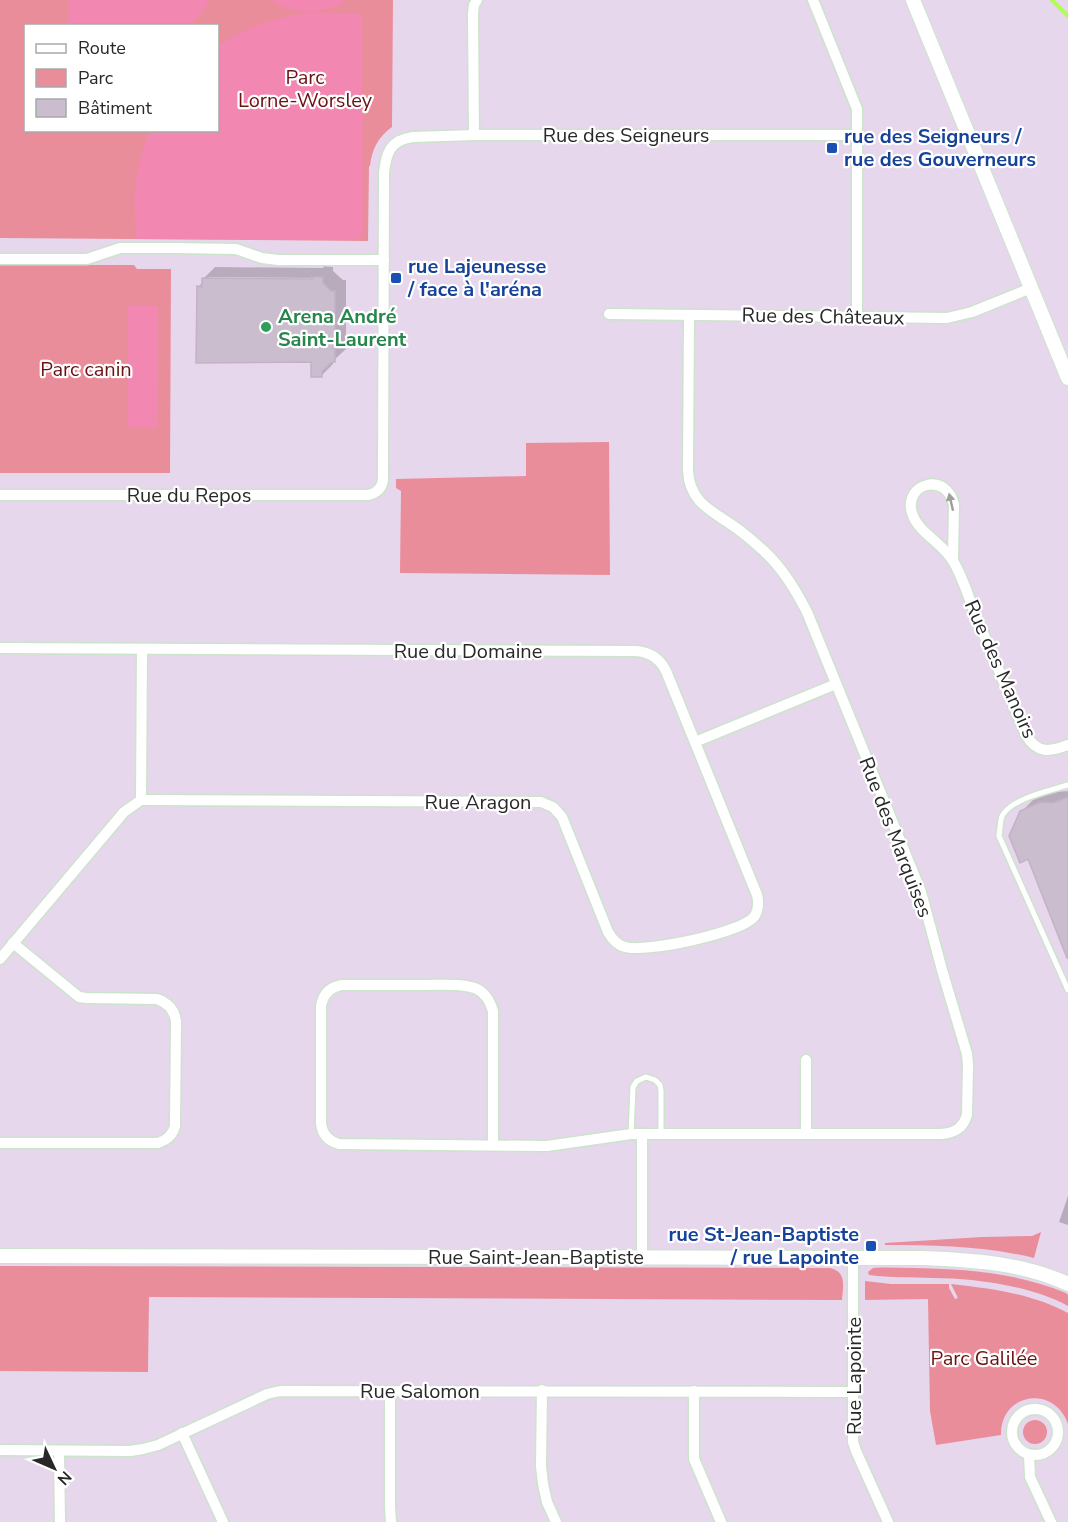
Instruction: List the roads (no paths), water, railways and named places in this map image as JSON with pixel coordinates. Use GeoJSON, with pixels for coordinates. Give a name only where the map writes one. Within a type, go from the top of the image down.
{"type":"FeatureCollection","features":[{"type":"Feature","properties":{"kind":"street"},"geometry":{"type":"LineString","coordinates":[[474,135],[473,14],[477,0]]}},
{"type":"Feature","properties":{"kind":"street"},"geometry":{"type":"LineString","coordinates":[[813,0],[856,105],[856,316]]}},
{"type":"Feature","properties":{"kind":"street"},"geometry":{"type":"LineString","coordinates":[[913,0],[1068,378]]}},
{"type":"Feature","properties":{"kind":"street","name":"Rue des Seigneurs"},"geometry":{"type":"LineString","coordinates":[[384,260],[384,173],[388,154],[396,143],[404,138],[474,135],[857,135]]}},
{"type":"Feature","properties":{"kind":"street"},"geometry":{"type":"LineString","coordinates":[[0,259],[87,259],[120,248],[174,248],[236,249],[262,258],[278,260],[384,260]]}},
{"type":"Feature","properties":{"kind":"street","name":"Rue du Repos"},"geometry":{"type":"LineString","coordinates":[[0,495],[368,495],[377,491],[383,480],[384,260]]}},
{"type":"Feature","properties":{"kind":"street","name":"Rue des Châteaux"},"geometry":{"type":"LineString","coordinates":[[609,314],[939,318],[972,312],[1031,288]]}},
{"type":"Feature","properties":{"kind":"street","name":"Rue des Marquises"},"geometry":{"type":"LineString","coordinates":[[493,1145],[492,1011],[490,1002],[484,995],[473,988],[458,986],[342,985],[328,991],[321,1006],[321,1123],[324,1133],[335,1143],[343,1144],[493,1145],[551,1145],[637,1134],[949,1133],[956,1131],[962,1125],[968,1111],[969,1065],[967,1054],[921,892],[807,612],[795,588],[777,564],[751,539],[703,505],[690,487],[687,470],[689,315]]}},
{"type":"Feature","properties":{"kind":"street","name":"Rue des Manoirs"},"geometry":{"type":"LineString","coordinates":[[953,560],[954,505],[952,497],[941,486],[927,484],[914,494],[911,504],[912,513],[920,526],[953,560],[1028,738],[1037,747],[1045,750],[1054,750],[1068,745]]}},
{"type":"Feature","properties":{"kind":"street","name":"Rue du Domaine"},"geometry":{"type":"LineString","coordinates":[[0,648],[641,651],[654,656],[664,667],[758,895],[759,906],[756,914]]}},
{"type":"Feature","properties":{"kind":"street"},"geometry":{"type":"LineString","coordinates":[[0,958],[124,812],[141,800],[142,650]]}},
{"type":"Feature","properties":{"kind":"street"},"geometry":{"type":"LineString","coordinates":[[695,742],[836,684]]}},
{"type":"Feature","properties":{"kind":"street","name":"Rue Aragon"},"geometry":{"type":"LineString","coordinates":[[141,800],[541,802],[553,807],[562,817],[608,932],[616,942],[623,946],[632,948],[661,946],[694,940],[744,923],[756,914]]}},
{"type":"Feature","properties":{"kind":"street"},"geometry":{"type":"LineString","coordinates":[[0,1143],[158,1143],[168,1138],[175,1126],[176,1022],[171,1007],[157,999],[79,997],[13,943]]}},
{"type":"Feature","properties":{"kind":"street"},"geometry":{"type":"LineString","coordinates":[[806,1060],[806,1134]]}},
{"type":"Feature","properties":{"kind":"street"},"geometry":{"type":"LineString","coordinates":[[637,1134],[642,1257]]}},
{"type":"Feature","properties":{"kind":"street","name":"Rue Saint-Jean-Baptiste"},"geometry":{"type":"LineString","coordinates":[[0,1256],[923,1258],[986,1262],[1027,1270],[1068,1284]]}},
{"type":"Feature","properties":{"kind":"street","name":"Rue Lapointe"},"geometry":{"type":"LineString","coordinates":[[853,1258],[854,1446],[888,1522]]}},
{"type":"Feature","properties":{"kind":"street"},"geometry":{"type":"LineString","coordinates":[[542,1390],[542,1475],[547,1502],[556,1522]]}},
{"type":"Feature","properties":{"kind":"street","name":"Rue Salomon"},"geometry":{"type":"LineString","coordinates":[[0,1450],[130,1451],[143,1449],[275,1391],[852,1392]]}},
{"type":"Feature","properties":{"kind":"street"},"geometry":{"type":"LineString","coordinates":[[390,1391],[391,1522]]}},
{"type":"Feature","properties":{"kind":"street"},"geometry":{"type":"LineString","coordinates":[[694,1391],[694,1459],[721,1522]]}},
{"type":"Feature","properties":{"kind":"street"},"geometry":{"type":"LineString","coordinates":[[1034,1408],[1041,1409],[1054,1418],[1058,1425],[1058,1437],[1052,1448],[1045,1453],[1029,1455],[1016,1447],[1011,1433],[1012,1425],[1020,1413],[1034,1408]]}},
{"type":"Feature","properties":{"kind":"street"},"geometry":{"type":"LineString","coordinates":[[182,1433],[223,1522]]}},
{"type":"Feature","properties":{"kind":"street"},"geometry":{"type":"LineString","coordinates":[[59,1451],[60,1522]]}},
{"type":"Feature","properties":{"kind":"street"},"geometry":{"type":"LineString","coordinates":[[1029,1455],[1030,1477],[1051,1522]]}},
{"type":"Feature","properties":{"kind":"lane"},"geometry":{"type":"LineString","coordinates":[[1068,785],[1019,801],[1009,808],[1002,817],[999,836],[1068,990]]}},
{"type":"Feature","properties":{"kind":"lane"},"geometry":{"type":"LineString","coordinates":[[637,1134],[633,1087],[639,1079],[646,1077],[656,1080],[661,1088],[661,1134]]}},
{"type":"Feature","properties":{"kind":"waterway"},"geometry":{"type":"LineString","coordinates":[[1052,0],[1068,16]]}},
{"type":"Feature","properties":{"kind":"place","name":"rue des Seigneurs / rue des Gouverneurs"},"geometry":{"type":"Point","coordinates":[832,148]}},
{"type":"Feature","properties":{"kind":"place","name":"rue Lajeunesse / face à l'aréna"},"geometry":{"type":"Point","coordinates":[396,278]}},
{"type":"Feature","properties":{"kind":"place","name":"Arena André Saint-Laurent"},"geometry":{"type":"Point","coordinates":[266,327]}},
{"type":"Feature","properties":{"kind":"place","name":"rue St-Jean-Baptiste / rue Lapointe"},"geometry":{"type":"Point","coordinates":[871,1246]}},
{"type":"Feature","properties":{"kind":"park label","name":"Parc Lorne-Worsley"},"geometry":{"type":"Point","coordinates":[305,88]}},
{"type":"Feature","properties":{"kind":"park label","name":"Parc canin"},"geometry":{"type":"Point","coordinates":[86,369]}},
{"type":"Feature","properties":{"kind":"park label","name":"Parc Galilée"},"geometry":{"type":"Point","coordinates":[984,1358]}}]}
